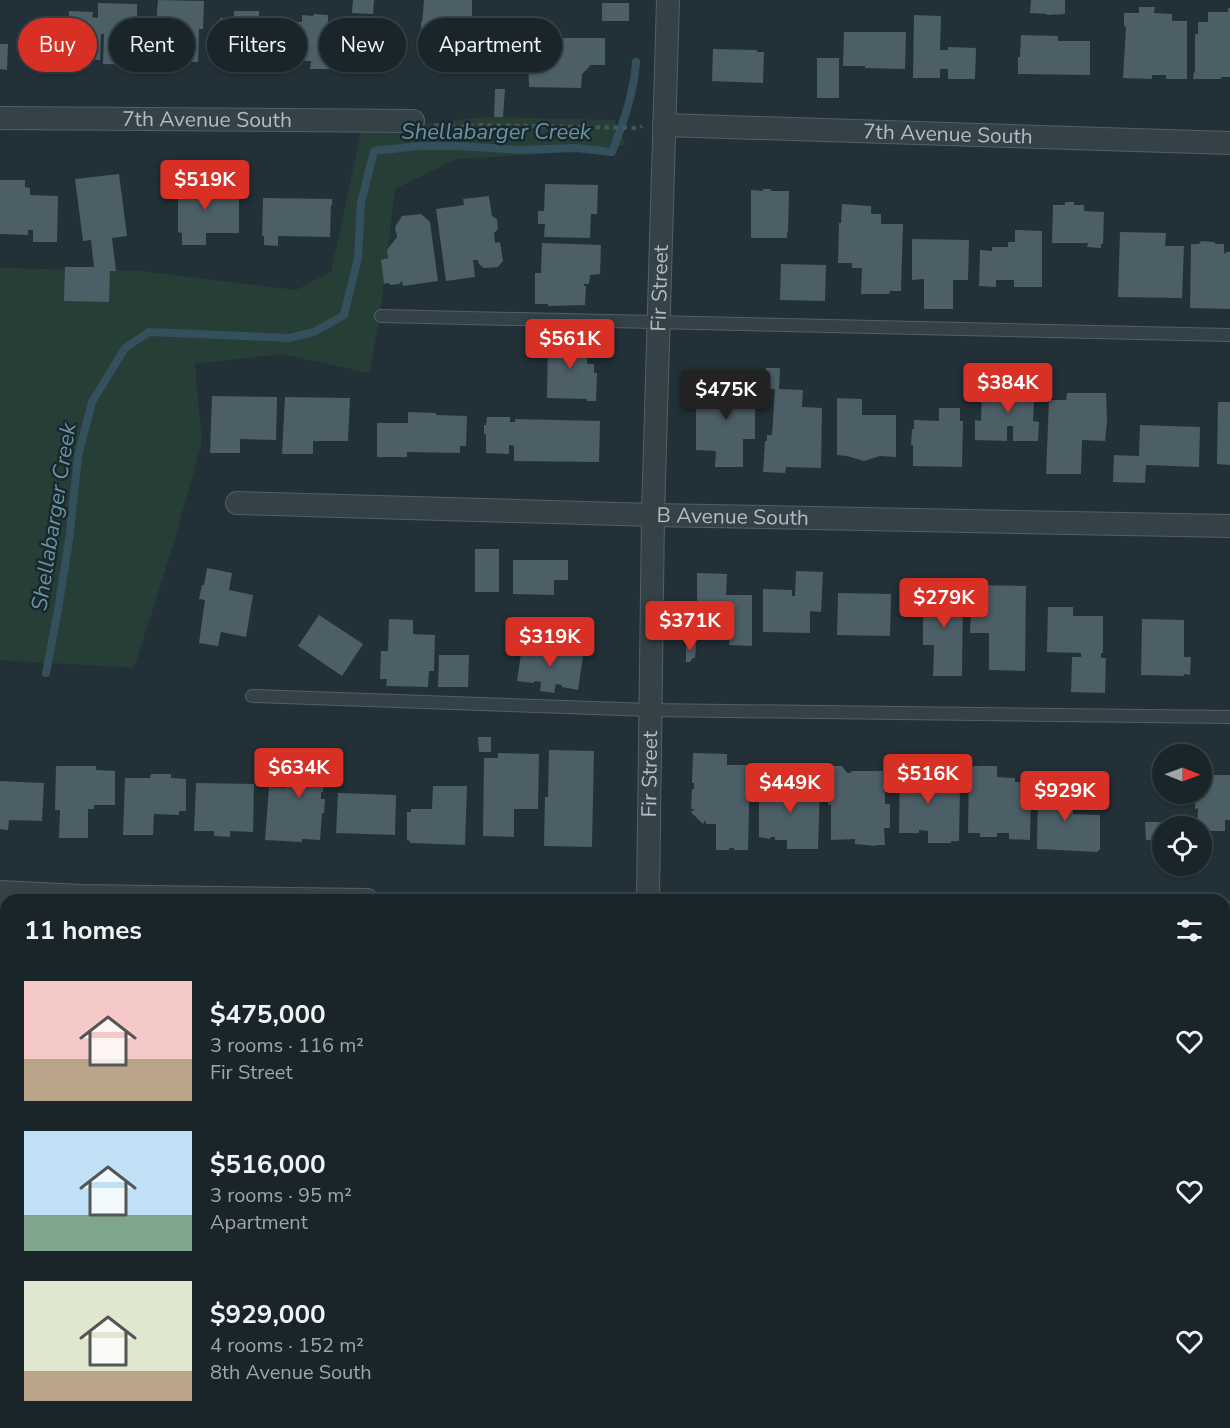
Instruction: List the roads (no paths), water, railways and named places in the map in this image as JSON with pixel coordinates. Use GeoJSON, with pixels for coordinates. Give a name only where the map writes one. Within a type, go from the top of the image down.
{"type":"FeatureCollection","features":[{"type":"Feature","properties":{"kind":"street","name":"Fir Street"},"geometry":{"type":"LineString","coordinates":[[648,894],[652,514],[668,0]]}},
{"type":"Feature","properties":{"kind":"street","name":"7th Avenue South"},"geometry":{"type":"LineString","coordinates":[[0,118],[413,121]]}},
{"type":"Feature","properties":{"kind":"street","name":"7th Avenue South"},"geometry":{"type":"LineString","coordinates":[[664,125],[1230,143]]}},
{"type":"Feature","properties":{"kind":"street","name":"B Avenue South"},"geometry":{"type":"LineString","coordinates":[[237,503],[1230,526]]}},
{"type":"Feature","properties":{"kind":"street"},"geometry":{"type":"LineString","coordinates":[[0,892],[27,894]]}},
{"type":"Feature","properties":{"kind":"lane"},"geometry":{"type":"LineString","coordinates":[[381,316],[1230,335]]}},
{"type":"Feature","properties":{"kind":"lane"},"geometry":{"type":"LineString","coordinates":[[252,696],[650,710],[1230,717]]}},
{"type":"Feature","properties":{"kind":"waterway","name":"Shellabarger Creek"},"geometry":{"type":"LineString","coordinates":[[46,673],[70,533],[78,456],[92,402],[125,348],[149,332],[289,338],[314,332],[344,315],[358,258],[361,203],[374,151],[419,146],[458,146],[520,150],[576,148],[612,152],[630,97],[636,62]]}}]}
